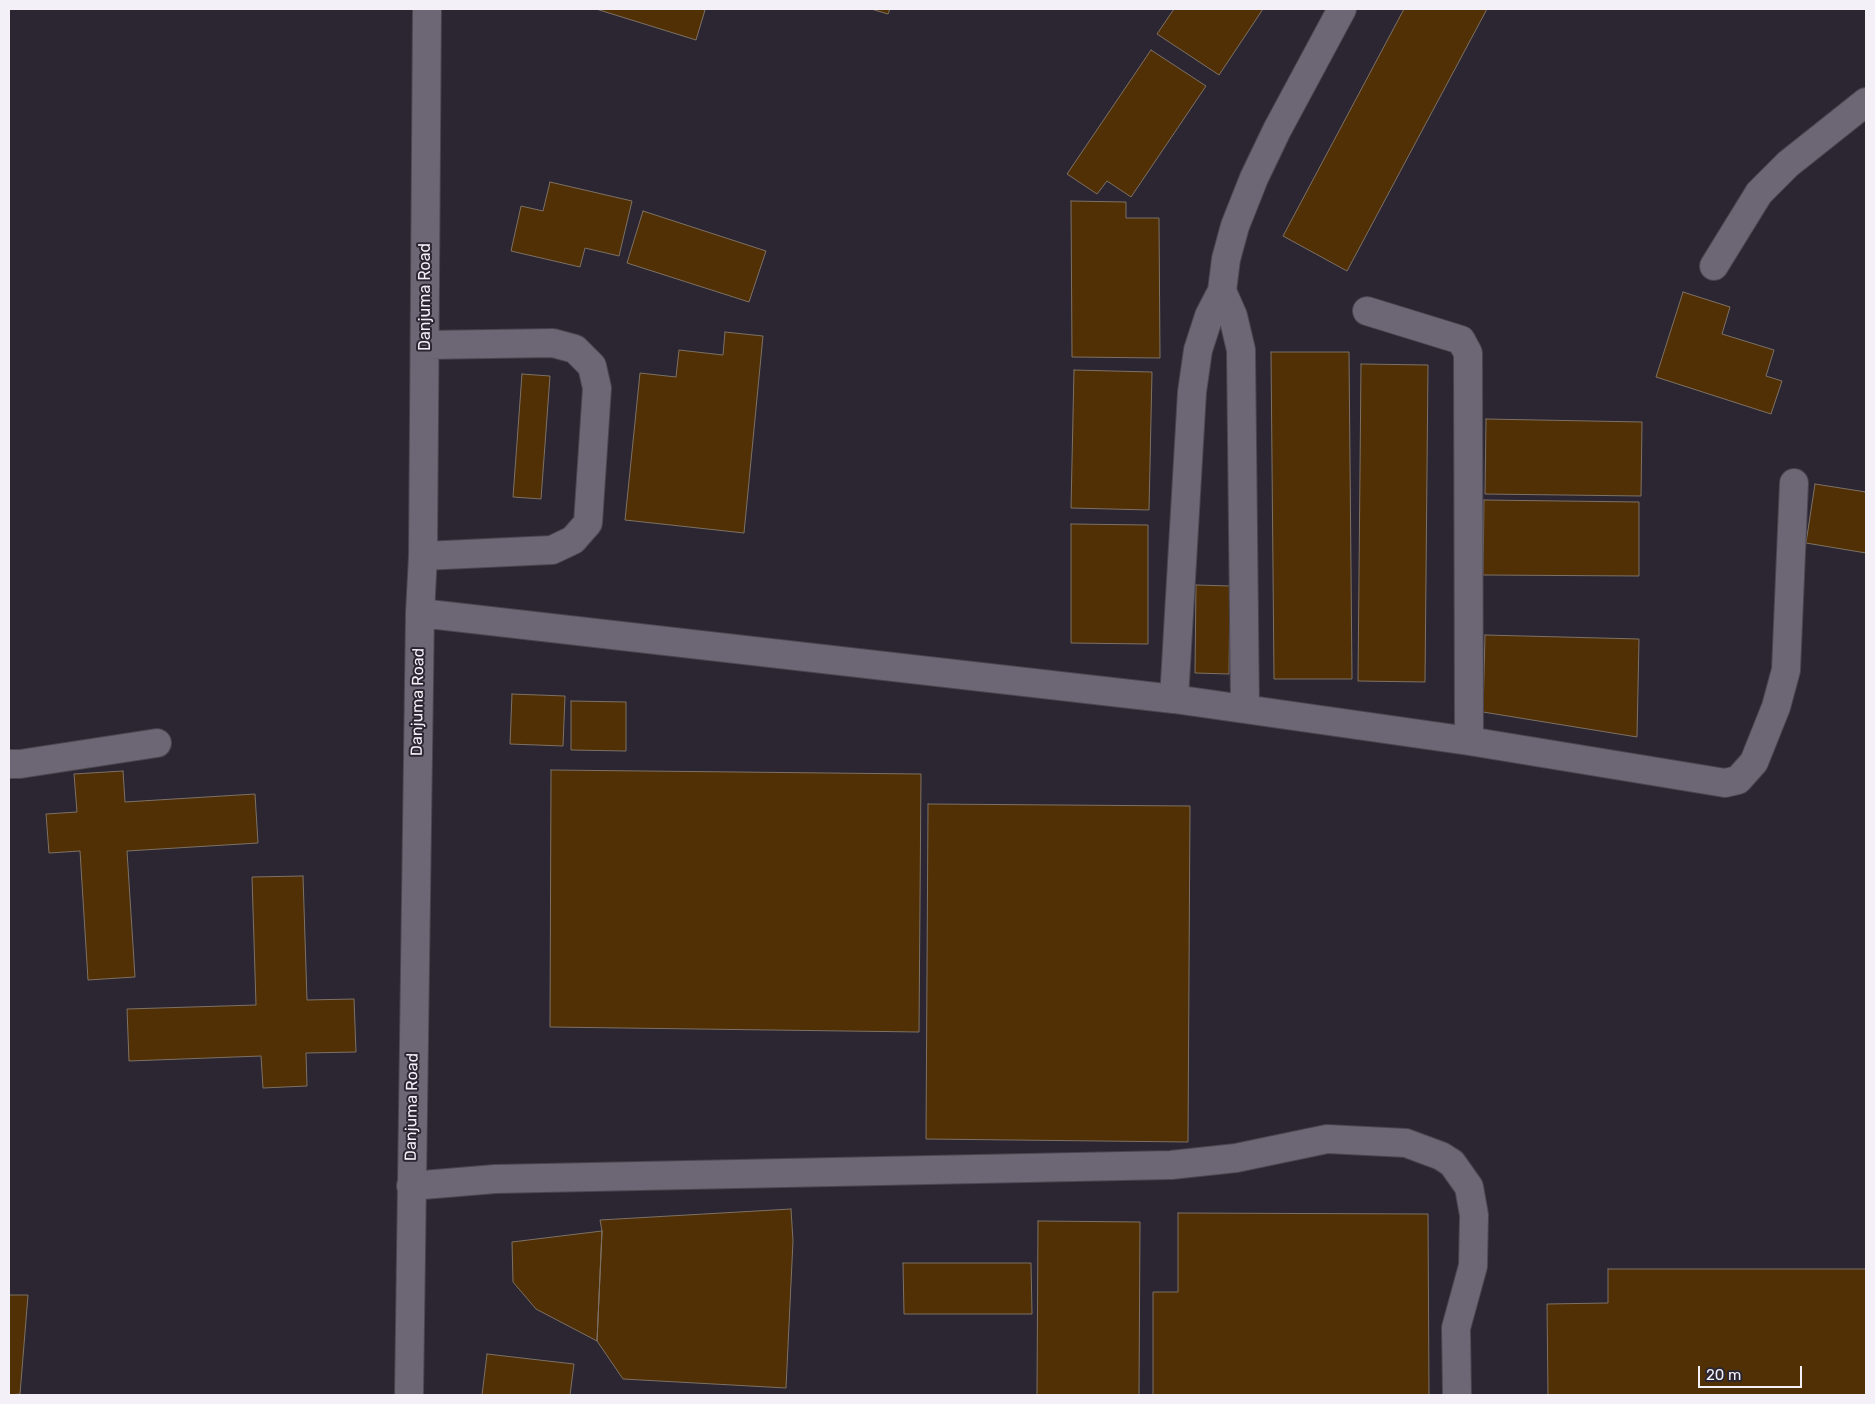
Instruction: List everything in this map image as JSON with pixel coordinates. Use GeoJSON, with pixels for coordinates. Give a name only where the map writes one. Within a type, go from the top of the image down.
{"type":"FeatureCollection","features":[{"type":"Feature","properties":{"kind":"street","name":"Danjuma Road"},"geometry":{"type":"LineString","coordinates":[[409,1395],[420,613],[423,556],[428,9]]}},
{"type":"Feature","properties":{"kind":"street"},"geometry":{"type":"LineString","coordinates":[[1174,699],[1192,392],[1198,350],[1209,316],[1222,291],[1226,259],[1235,226],[1254,178],[1277,130],[1342,9]]}},
{"type":"Feature","properties":{"kind":"street"},"geometry":{"type":"LineString","coordinates":[[1714,266],[1759,193],[1788,164],[1866,102]]}},
{"type":"Feature","properties":{"kind":"street"},"geometry":{"type":"LineString","coordinates":[[1222,291],[1233,316],[1241,350],[1244,710]]}},
{"type":"Feature","properties":{"kind":"street"},"geometry":{"type":"LineString","coordinates":[[1367,311],[1461,340],[1468,353],[1469,741]]}},
{"type":"Feature","properties":{"kind":"street"},"geometry":{"type":"LineString","coordinates":[[423,556],[552,550],[573,540],[588,523],[597,388],[592,366],[575,349],[553,343],[425,345]]}},
{"type":"Feature","properties":{"kind":"street"},"geometry":{"type":"LineString","coordinates":[[420,613],[1174,699],[1469,741],[1726,783],[1738,780],[1754,762],[1776,707],[1786,670],[1794,483]]}},
{"type":"Feature","properties":{"kind":"street"},"geometry":{"type":"LineString","coordinates":[[9,764],[20,764],[157,743]]}},
{"type":"Feature","properties":{"kind":"street"},"geometry":{"type":"LineString","coordinates":[[411,1186],[495,1179],[1171,1165],[1236,1158],[1328,1139],[1406,1143],[1441,1156],[1452,1163],[1469,1186],[1474,1215],[1473,1266],[1456,1328],[1457,1395]]}},
{"type":"Feature","properties":{"kind":"building"},"geometry":{"type":"Polygon","coordinates":[[[596,9],[700,9],[705,10],[696,40],[596,9]]]}},
{"type":"Feature","properties":{"kind":"building"},"geometry":{"type":"Polygon","coordinates":[[[871,9],[890,9],[888,14],[871,9]]]}},
{"type":"Feature","properties":{"kind":"building"},"geometry":{"type":"Polygon","coordinates":[[[1174,9],[1263,9],[1219,75],[1157,34],[1174,9]]]}},
{"type":"Feature","properties":{"kind":"building"},"geometry":{"type":"Polygon","coordinates":[[[1404,9],[1487,9],[1347,271],[1283,236],[1404,9]]]}},
{"type":"Feature","properties":{"kind":"building"},"geometry":{"type":"Polygon","coordinates":[[[1151,50],[1206,86],[1131,197],[1107,181],[1097,194],[1067,174],[1151,50]]]}},
{"type":"Feature","properties":{"kind":"building"},"geometry":{"type":"Polygon","coordinates":[[[550,182],[632,201],[619,256],[585,248],[580,267],[511,251],[521,206],[543,211],[550,182]]]}},
{"type":"Feature","properties":{"kind":"building"},"geometry":{"type":"Polygon","coordinates":[[[1071,201],[1126,202],[1126,218],[1159,218],[1160,358],[1072,357],[1071,201]]]}},
{"type":"Feature","properties":{"kind":"building"},"geometry":{"type":"Polygon","coordinates":[[[643,211],[766,251],[749,302],[627,263],[643,211]]]}},
{"type":"Feature","properties":{"kind":"building"},"geometry":{"type":"Polygon","coordinates":[[[1683,292],[1730,307],[1722,334],[1774,350],[1766,376],[1782,381],[1771,414],[1656,377],[1683,292]]]}},
{"type":"Feature","properties":{"kind":"building"},"geometry":{"type":"Polygon","coordinates":[[[725,332],[763,336],[744,533],[625,520],[640,373],[676,377],[679,350],[723,355],[725,332]]]}},
{"type":"Feature","properties":{"kind":"building"},"geometry":{"type":"Polygon","coordinates":[[[1271,352],[1349,352],[1352,679],[1274,679],[1271,352]]]}},
{"type":"Feature","properties":{"kind":"building"},"geometry":{"type":"Polygon","coordinates":[[[1361,364],[1428,365],[1425,682],[1358,681],[1361,364]]]}},
{"type":"Feature","properties":{"kind":"building"},"geometry":{"type":"Polygon","coordinates":[[[1074,370],[1152,372],[1149,510],[1071,508],[1074,370]]]}},
{"type":"Feature","properties":{"kind":"building"},"geometry":{"type":"Polygon","coordinates":[[[522,374],[550,376],[541,499],[513,497],[522,374]]]}},
{"type":"Feature","properties":{"kind":"building"},"geometry":{"type":"Polygon","coordinates":[[[1486,419],[1642,422],[1641,496],[1485,494],[1486,419]]]}},
{"type":"Feature","properties":{"kind":"building"},"geometry":{"type":"Polygon","coordinates":[[[1815,484],[1866,492],[1866,553],[1806,543],[1815,484]]]}},
{"type":"Feature","properties":{"kind":"building"},"geometry":{"type":"Polygon","coordinates":[[[1484,500],[1639,502],[1639,576],[1483,575],[1484,500]]]}},
{"type":"Feature","properties":{"kind":"building"},"geometry":{"type":"Polygon","coordinates":[[[1071,524],[1148,525],[1148,644],[1071,643],[1071,524]]]}},
{"type":"Feature","properties":{"kind":"building"},"geometry":{"type":"Polygon","coordinates":[[[1196,585],[1230,586],[1229,674],[1195,673],[1196,585]]]}},
{"type":"Feature","properties":{"kind":"building"},"geometry":{"type":"Polygon","coordinates":[[[1485,635],[1639,639],[1637,737],[1483,712],[1485,635]]]}},
{"type":"Feature","properties":{"kind":"building"},"geometry":{"type":"Polygon","coordinates":[[[512,694],[565,696],[563,746],[510,744],[512,694]]]}},
{"type":"Feature","properties":{"kind":"building"},"geometry":{"type":"Polygon","coordinates":[[[571,701],[626,702],[626,751],[571,750],[571,701]]]}},
{"type":"Feature","properties":{"kind":"building"},"geometry":{"type":"Polygon","coordinates":[[[551,770],[921,774],[919,1032],[550,1027],[551,770]]]}},
{"type":"Feature","properties":{"kind":"building"},"geometry":{"type":"Polygon","coordinates":[[[123,771],[125,802],[255,794],[258,843],[127,851],[135,977],[88,980],[80,851],[49,853],[46,814],[77,812],[74,774],[123,771]]]}},
{"type":"Feature","properties":{"kind":"building"},"geometry":{"type":"Polygon","coordinates":[[[928,804],[1190,806],[1188,1142],[926,1139],[928,804]]]}},
{"type":"Feature","properties":{"kind":"building"},"geometry":{"type":"Polygon","coordinates":[[[303,876],[307,1000],[354,999],[356,1052],[306,1053],[307,1086],[263,1088],[261,1056],[129,1061],[127,1009],[256,1005],[252,877],[303,876]]]}},
{"type":"Feature","properties":{"kind":"building"},"geometry":{"type":"Polygon","coordinates":[[[791,1209],[793,1241],[786,1388],[623,1379],[597,1341],[602,1231],[600,1220],[791,1209]]]}},
{"type":"Feature","properties":{"kind":"building"},"geometry":{"type":"Polygon","coordinates":[[[1178,1213],[1428,1214],[1429,1395],[1153,1395],[1153,1292],[1178,1292],[1178,1213]]]}},
{"type":"Feature","properties":{"kind":"building"},"geometry":{"type":"Polygon","coordinates":[[[1038,1221],[1140,1222],[1139,1395],[1037,1395],[1038,1221]]]}},
{"type":"Feature","properties":{"kind":"building"},"geometry":{"type":"Polygon","coordinates":[[[602,1231],[597,1341],[536,1309],[513,1282],[512,1242],[602,1231]]]}},
{"type":"Feature","properties":{"kind":"building"},"geometry":{"type":"Polygon","coordinates":[[[903,1263],[1031,1263],[1032,1314],[904,1314],[903,1263]]]}},
{"type":"Feature","properties":{"kind":"building"},"geometry":{"type":"Polygon","coordinates":[[[1608,1269],[1866,1269],[1866,1395],[1548,1395],[1547,1304],[1608,1303],[1608,1269]]]}},
{"type":"Feature","properties":{"kind":"building"},"geometry":{"type":"Polygon","coordinates":[[[9,1295],[28,1295],[20,1394],[9,1395],[9,1295]]]}},
{"type":"Feature","properties":{"kind":"building"},"geometry":{"type":"Polygon","coordinates":[[[487,1354],[574,1364],[570,1395],[482,1395],[487,1354]]]}}]}
